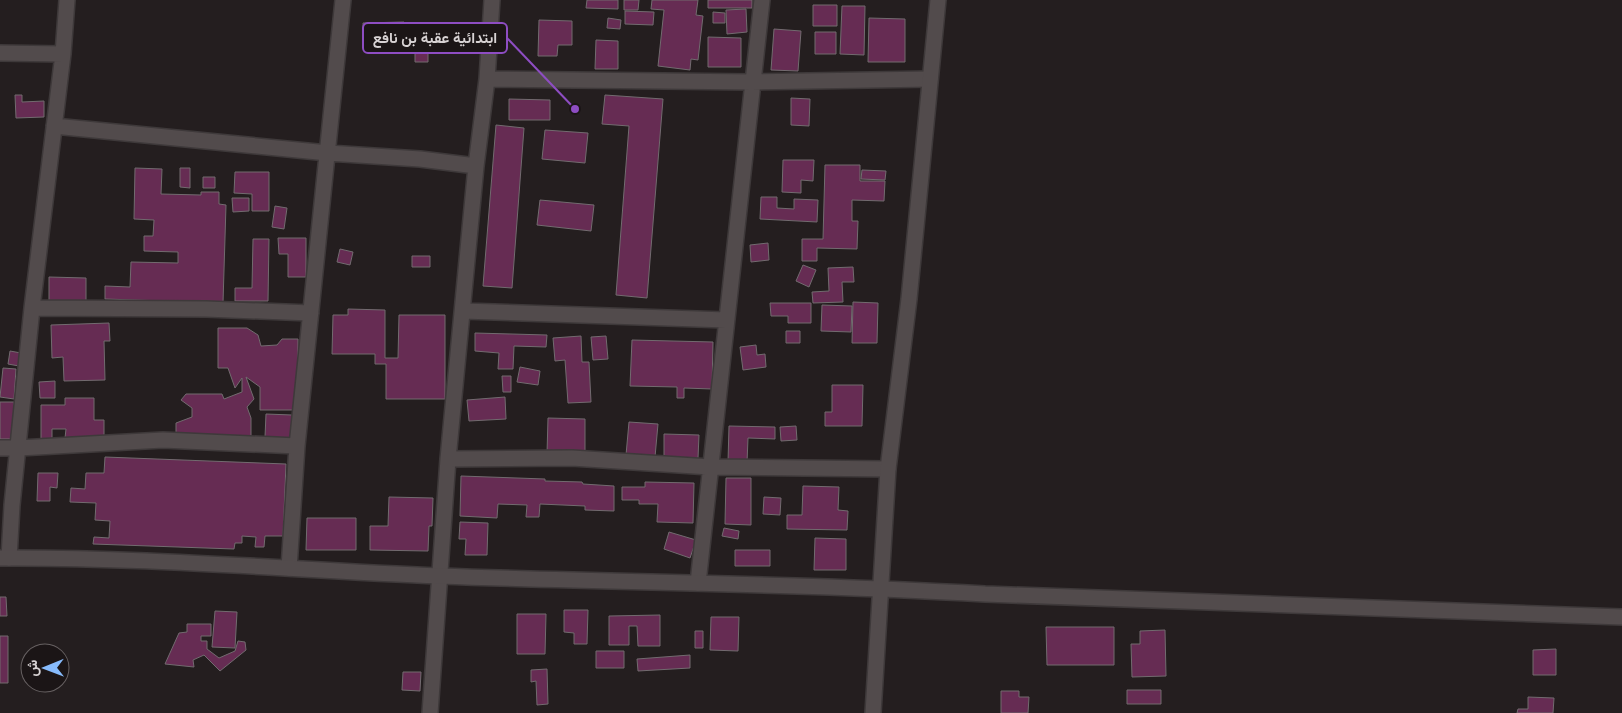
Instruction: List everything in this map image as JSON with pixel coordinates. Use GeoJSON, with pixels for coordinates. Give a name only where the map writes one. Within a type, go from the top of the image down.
{"type":"FeatureCollection","features":[{"type":"Feature","properties":{"kind":"street"},"geometry":{"type":"LineString","coordinates":[[67,0],[63,54],[32,308],[19,448],[4,558],[159,561],[439,576],[698,584],[882,587],[985,594],[1622,617]]}},
{"type":"Feature","properties":{"kind":"street"},"geometry":{"type":"LineString","coordinates":[[290,568],[298,446],[343,0]]}},
{"type":"Feature","properties":{"kind":"street"},"geometry":{"type":"LineString","coordinates":[[430,713],[448,459],[476,166],[487,79],[492,0]]}},
{"type":"Feature","properties":{"kind":"street"},"geometry":{"type":"LineString","coordinates":[[698,584],[762,0]]}},
{"type":"Feature","properties":{"kind":"street"},"geometry":{"type":"LineString","coordinates":[[873,713],[888,469],[909,299],[938,0]]}},
{"type":"Feature","properties":{"kind":"street"},"geometry":{"type":"LineString","coordinates":[[0,53],[63,54]]}},
{"type":"Feature","properties":{"kind":"street"},"geometry":{"type":"LineString","coordinates":[[487,79],[752,82],[930,79]]}},
{"type":"Feature","properties":{"kind":"street"},"geometry":{"type":"LineString","coordinates":[[54,126],[420,159],[476,166]]}},
{"type":"Feature","properties":{"kind":"street"},"geometry":{"type":"LineString","coordinates":[[32,308],[311,312]]}},
{"type":"Feature","properties":{"kind":"street"},"geometry":{"type":"LineString","coordinates":[[463,311],[726,320]]}},
{"type":"Feature","properties":{"kind":"street"},"geometry":{"type":"LineString","coordinates":[[0,448],[163,440],[298,446]]}},
{"type":"Feature","properties":{"kind":"street"},"geometry":{"type":"LineString","coordinates":[[448,459],[572,458],[710,467],[888,469]]}},
{"type":"Feature","properties":{"kind":"building"},"geometry":{"type":"Polygon","coordinates":[[[587,0],[618,0],[618,9],[586,8],[587,0]]]}},
{"type":"Feature","properties":{"kind":"building"},"geometry":{"type":"Polygon","coordinates":[[[624,0],[639,0],[638,10],[624,10],[624,0]]]}},
{"type":"Feature","properties":{"kind":"building"},"geometry":{"type":"Polygon","coordinates":[[[652,0],[698,0],[696,15],[703,16],[698,60],[691,59],[690,70],[658,66],[664,10],[651,9],[652,0]]]}},
{"type":"Feature","properties":{"kind":"building"},"geometry":{"type":"Polygon","coordinates":[[[708,0],[752,0],[752,8],[708,8],[708,0]]]}},
{"type":"Feature","properties":{"kind":"building"},"geometry":{"type":"Polygon","coordinates":[[[813,5],[837,5],[837,26],[813,26],[813,5]]]}},
{"type":"Feature","properties":{"kind":"building"},"geometry":{"type":"Polygon","coordinates":[[[842,6],[865,6],[864,55],[840,54],[842,6]]]}},
{"type":"Feature","properties":{"kind":"building"},"geometry":{"type":"Polygon","coordinates":[[[746,9],[747,32],[727,34],[726,10],[746,9]]]}},
{"type":"Feature","properties":{"kind":"building"},"geometry":{"type":"Polygon","coordinates":[[[625,11],[654,12],[653,25],[625,24],[625,11]]]}},
{"type":"Feature","properties":{"kind":"building"},"geometry":{"type":"Polygon","coordinates":[[[713,12],[725,13],[725,23],[713,23],[713,12]]]}},
{"type":"Feature","properties":{"kind":"building"},"geometry":{"type":"Polygon","coordinates":[[[608,18],[621,20],[620,29],[607,28],[608,18]]]}},
{"type":"Feature","properties":{"kind":"building"},"geometry":{"type":"Polygon","coordinates":[[[869,18],[905,19],[905,62],[868,62],[869,18]]]}},
{"type":"Feature","properties":{"kind":"building"},"geometry":{"type":"Polygon","coordinates":[[[539,20],[572,21],[572,45],[558,45],[557,56],[538,56],[539,20]]]}},
{"type":"Feature","properties":{"kind":"building"},"geometry":{"type":"Polygon","coordinates":[[[404,22],[405,36],[363,38],[363,23],[404,22]]]}},
{"type":"Feature","properties":{"kind":"building"},"geometry":{"type":"Polygon","coordinates":[[[774,29],[801,31],[798,71],[771,70],[774,29]]]}},
{"type":"Feature","properties":{"kind":"building"},"geometry":{"type":"Polygon","coordinates":[[[815,32],[836,32],[836,54],[815,54],[815,32]]]}},
{"type":"Feature","properties":{"kind":"building"},"geometry":{"type":"Polygon","coordinates":[[[708,37],[741,38],[741,67],[708,67],[708,37]]]}},
{"type":"Feature","properties":{"kind":"building"},"geometry":{"type":"Polygon","coordinates":[[[596,40],[618,41],[618,69],[595,69],[596,40]]]}},
{"type":"Feature","properties":{"kind":"building"},"geometry":{"type":"Polygon","coordinates":[[[415,43],[428,43],[428,62],[415,62],[415,43]]]}},
{"type":"Feature","properties":{"kind":"building"},"geometry":{"type":"Polygon","coordinates":[[[15,95],[22,95],[22,102],[44,101],[44,117],[16,118],[15,95]]]}},
{"type":"Feature","properties":{"kind":"building"},"geometry":{"type":"Polygon","coordinates":[[[605,95],[663,99],[647,298],[616,295],[629,126],[602,124],[605,95]]]}},
{"type":"Feature","properties":{"kind":"building"},"geometry":{"type":"Polygon","coordinates":[[[791,98],[810,99],[809,126],[791,125],[791,98]]]}},
{"type":"Feature","properties":{"kind":"building"},"geometry":{"type":"Polygon","coordinates":[[[509,99],[550,100],[550,120],[509,120],[509,99]]]}},
{"type":"Feature","properties":{"kind":"building"},"geometry":{"type":"Polygon","coordinates":[[[496,125],[524,128],[512,288],[483,286],[496,125]]]}},
{"type":"Feature","properties":{"kind":"building"},"geometry":{"type":"Polygon","coordinates":[[[545,130],[588,133],[585,163],[542,159],[545,130]]]}},
{"type":"Feature","properties":{"kind":"building"},"geometry":{"type":"Polygon","coordinates":[[[783,160],[814,160],[813,181],[801,180],[801,193],[782,192],[783,160]]]}},
{"type":"Feature","properties":{"kind":"building"},"geometry":{"type":"Polygon","coordinates":[[[825,165],[860,165],[860,181],[885,181],[884,201],[852,200],[852,221],[858,221],[857,249],[817,248],[817,261],[802,261],[802,239],[823,239],[825,165]]]}},
{"type":"Feature","properties":{"kind":"building"},"geometry":{"type":"Polygon","coordinates":[[[135,168],[162,169],[161,194],[201,195],[201,192],[219,192],[219,204],[226,205],[223,303],[105,299],[105,286],[130,287],[131,262],[178,263],[178,252],[144,251],[144,236],[153,236],[154,220],[134,219],[135,168]]]}},
{"type":"Feature","properties":{"kind":"building"},"geometry":{"type":"Polygon","coordinates":[[[180,168],[190,168],[190,188],[180,187],[180,168]]]}},
{"type":"Feature","properties":{"kind":"building"},"geometry":{"type":"Polygon","coordinates":[[[862,170],[886,171],[885,180],[861,179],[862,170]]]}},
{"type":"Feature","properties":{"kind":"building"},"geometry":{"type":"Polygon","coordinates":[[[235,172],[269,172],[269,211],[252,211],[252,194],[234,193],[235,172]]]}},
{"type":"Feature","properties":{"kind":"building"},"geometry":{"type":"Polygon","coordinates":[[[203,177],[215,177],[215,188],[203,188],[203,177]]]}},
{"type":"Feature","properties":{"kind":"building"},"geometry":{"type":"Polygon","coordinates":[[[761,197],[777,197],[777,208],[794,209],[794,199],[818,200],[817,222],[760,219],[761,197]]]}},
{"type":"Feature","properties":{"kind":"building"},"geometry":{"type":"Polygon","coordinates":[[[232,198],[249,198],[249,211],[233,212],[232,198]]]}},
{"type":"Feature","properties":{"kind":"building"},"geometry":{"type":"Polygon","coordinates":[[[540,200],[594,205],[591,231],[537,225],[540,200]]]}},
{"type":"Feature","properties":{"kind":"building"},"geometry":{"type":"Polygon","coordinates":[[[275,206],[287,208],[284,229],[272,227],[275,206]]]}},
{"type":"Feature","properties":{"kind":"building"},"geometry":{"type":"Polygon","coordinates":[[[278,238],[306,238],[306,277],[288,277],[288,254],[279,254],[278,238]]]}},
{"type":"Feature","properties":{"kind":"building"},"geometry":{"type":"Polygon","coordinates":[[[253,239],[269,239],[268,301],[235,301],[235,288],[252,288],[253,239]]]}},
{"type":"Feature","properties":{"kind":"building"},"geometry":{"type":"Polygon","coordinates":[[[768,243],[769,260],[751,262],[750,245],[768,243]]]}},
{"type":"Feature","properties":{"kind":"building"},"geometry":{"type":"Polygon","coordinates":[[[340,249],[353,252],[350,265],[337,262],[340,249]]]}},
{"type":"Feature","properties":{"kind":"building"},"geometry":{"type":"Polygon","coordinates":[[[412,256],[430,256],[430,267],[412,267],[412,256]]]}},
{"type":"Feature","properties":{"kind":"building"},"geometry":{"type":"Polygon","coordinates":[[[803,265],[816,270],[809,287],[796,281],[803,265]]]}},
{"type":"Feature","properties":{"kind":"building"},"geometry":{"type":"Polygon","coordinates":[[[853,267],[854,282],[842,282],[843,302],[813,303],[812,292],[829,291],[828,268],[853,267]]]}},
{"type":"Feature","properties":{"kind":"building"},"geometry":{"type":"Polygon","coordinates":[[[49,277],[86,278],[86,303],[49,303],[49,277]]]}},
{"type":"Feature","properties":{"kind":"building"},"geometry":{"type":"Polygon","coordinates":[[[853,302],[878,303],[877,343],[852,343],[853,302]]]}},
{"type":"Feature","properties":{"kind":"building"},"geometry":{"type":"Polygon","coordinates":[[[770,303],[811,303],[811,323],[788,323],[788,316],[771,316],[770,303]]]}},
{"type":"Feature","properties":{"kind":"building"},"geometry":{"type":"Polygon","coordinates":[[[822,305],[852,306],[851,332],[821,331],[822,305]]]}},
{"type":"Feature","properties":{"kind":"building"},"geometry":{"type":"Polygon","coordinates":[[[348,309],[385,310],[385,358],[398,358],[399,315],[445,315],[445,399],[386,399],[386,364],[375,364],[375,354],[332,354],[333,315],[348,315],[348,309]]]}},
{"type":"Feature","properties":{"kind":"building"},"geometry":{"type":"Polygon","coordinates":[[[109,323],[110,341],[104,341],[105,380],[64,381],[63,357],[52,358],[51,325],[109,323]]]}},
{"type":"Feature","properties":{"kind":"building"},"geometry":{"type":"Polygon","coordinates":[[[218,328],[247,328],[258,335],[261,346],[277,345],[282,339],[298,339],[298,410],[260,410],[260,387],[246,377],[254,399],[247,407],[251,418],[251,437],[176,437],[176,423],[192,417],[192,408],[181,400],[186,394],[222,394],[224,399],[242,392],[242,378],[235,388],[228,368],[218,368],[218,328]]]}},
{"type":"Feature","properties":{"kind":"building"},"geometry":{"type":"Polygon","coordinates":[[[786,331],[800,331],[800,343],[786,343],[786,331]]]}},
{"type":"Feature","properties":{"kind":"building"},"geometry":{"type":"Polygon","coordinates":[[[475,333],[547,335],[546,347],[514,346],[513,369],[498,369],[499,353],[475,351],[475,333]]]}},
{"type":"Feature","properties":{"kind":"building"},"geometry":{"type":"Polygon","coordinates":[[[581,336],[582,362],[589,362],[591,402],[568,403],[565,360],[555,361],[553,338],[581,336]]]}},
{"type":"Feature","properties":{"kind":"building"},"geometry":{"type":"Polygon","coordinates":[[[606,336],[608,359],[593,360],[591,337],[606,336]]]}},
{"type":"Feature","properties":{"kind":"building"},"geometry":{"type":"Polygon","coordinates":[[[632,340],[713,342],[712,389],[684,388],[684,398],[677,398],[677,387],[630,386],[632,340]]]}},
{"type":"Feature","properties":{"kind":"building"},"geometry":{"type":"Polygon","coordinates":[[[756,345],[757,355],[765,354],[766,367],[743,370],[740,347],[756,345]]]}},
{"type":"Feature","properties":{"kind":"building"},"geometry":{"type":"Polygon","coordinates":[[[10,351],[21,353],[19,366],[8,364],[10,351]]]}},
{"type":"Feature","properties":{"kind":"building"},"geometry":{"type":"Polygon","coordinates":[[[520,367],[540,371],[538,385],[517,382],[520,367]]]}},
{"type":"Feature","properties":{"kind":"building"},"geometry":{"type":"Polygon","coordinates":[[[3,368],[16,369],[14,399],[0,397],[3,368]]]}},
{"type":"Feature","properties":{"kind":"building"},"geometry":{"type":"Polygon","coordinates":[[[502,376],[511,376],[511,392],[503,392],[502,376]]]}},
{"type":"Feature","properties":{"kind":"building"},"geometry":{"type":"Polygon","coordinates":[[[55,381],[55,398],[40,398],[39,382],[55,381]]]}},
{"type":"Feature","properties":{"kind":"building"},"geometry":{"type":"Polygon","coordinates":[[[832,385],[863,385],[862,426],[825,426],[825,412],[832,412],[832,385]]]}},
{"type":"Feature","properties":{"kind":"building"},"geometry":{"type":"Polygon","coordinates":[[[505,397],[506,419],[469,421],[467,400],[505,397]]]}},
{"type":"Feature","properties":{"kind":"building"},"geometry":{"type":"Polygon","coordinates":[[[65,398],[94,398],[94,420],[104,420],[104,438],[65,438],[66,429],[52,429],[52,439],[41,439],[41,405],[65,405],[65,398]]]}},
{"type":"Feature","properties":{"kind":"building"},"geometry":{"type":"Polygon","coordinates":[[[0,402],[14,402],[13,439],[0,439],[0,402]]]}},
{"type":"Feature","properties":{"kind":"building"},"geometry":{"type":"Polygon","coordinates":[[[266,414],[292,415],[291,438],[265,437],[266,414]]]}},
{"type":"Feature","properties":{"kind":"building"},"geometry":{"type":"Polygon","coordinates":[[[548,418],[585,419],[585,454],[547,454],[548,418]]]}},
{"type":"Feature","properties":{"kind":"building"},"geometry":{"type":"Polygon","coordinates":[[[629,422],[658,424],[655,457],[626,455],[629,422]]]}},
{"type":"Feature","properties":{"kind":"building"},"geometry":{"type":"Polygon","coordinates":[[[729,426],[775,427],[775,439],[748,438],[747,463],[728,462],[729,426]]]}},
{"type":"Feature","properties":{"kind":"building"},"geometry":{"type":"Polygon","coordinates":[[[796,426],[797,440],[781,441],[780,427],[796,426]]]}},
{"type":"Feature","properties":{"kind":"building"},"geometry":{"type":"Polygon","coordinates":[[[664,434],[699,435],[698,458],[664,458],[664,434]]]}},
{"type":"Feature","properties":{"kind":"building"},"geometry":{"type":"Polygon","coordinates":[[[105,457],[286,464],[283,536],[265,536],[264,547],[255,547],[256,537],[242,536],[242,543],[235,543],[234,549],[93,544],[94,537],[109,538],[110,521],[95,520],[96,503],[70,502],[71,488],[85,489],[86,473],[104,473],[105,457]]]}},
{"type":"Feature","properties":{"kind":"building"},"geometry":{"type":"Polygon","coordinates":[[[38,473],[58,473],[57,488],[50,487],[50,501],[37,501],[38,473]]]}},
{"type":"Feature","properties":{"kind":"building"},"geometry":{"type":"Polygon","coordinates":[[[461,476],[545,479],[545,481],[582,482],[583,484],[614,486],[614,511],[585,510],[585,506],[540,504],[539,517],[526,517],[527,505],[498,504],[497,518],[460,516],[461,476]]]}},
{"type":"Feature","properties":{"kind":"building"},"geometry":{"type":"Polygon","coordinates":[[[726,478],[751,478],[751,525],[725,524],[726,478]]]}},
{"type":"Feature","properties":{"kind":"building"},"geometry":{"type":"Polygon","coordinates":[[[645,482],[694,483],[693,523],[657,522],[658,504],[639,504],[639,500],[622,500],[622,487],[645,487],[645,482]]]}},
{"type":"Feature","properties":{"kind":"building"},"geometry":{"type":"Polygon","coordinates":[[[803,486],[839,487],[838,510],[848,511],[847,530],[787,529],[787,515],[802,515],[803,486]]]}},
{"type":"Feature","properties":{"kind":"building"},"geometry":{"type":"Polygon","coordinates":[[[389,497],[433,498],[432,526],[429,526],[428,551],[370,550],[370,526],[388,526],[389,497]]]}},
{"type":"Feature","properties":{"kind":"building"},"geometry":{"type":"Polygon","coordinates":[[[764,497],[781,498],[780,515],[763,514],[764,497]]]}},
{"type":"Feature","properties":{"kind":"building"},"geometry":{"type":"Polygon","coordinates":[[[307,518],[356,518],[356,550],[306,550],[307,518]]]}},
{"type":"Feature","properties":{"kind":"building"},"geometry":{"type":"Polygon","coordinates":[[[460,522],[488,523],[487,555],[465,555],[466,539],[459,539],[460,522]]]}},
{"type":"Feature","properties":{"kind":"building"},"geometry":{"type":"Polygon","coordinates":[[[724,528],[739,531],[738,539],[722,536],[724,528]]]}},
{"type":"Feature","properties":{"kind":"building"},"geometry":{"type":"Polygon","coordinates":[[[669,532],[696,540],[690,558],[664,549],[669,532]]]}},
{"type":"Feature","properties":{"kind":"building"},"geometry":{"type":"Polygon","coordinates":[[[815,538],[846,539],[846,570],[814,570],[815,538]]]}},
{"type":"Feature","properties":{"kind":"building"},"geometry":{"type":"Polygon","coordinates":[[[735,550],[770,550],[770,566],[735,566],[735,550]]]}},
{"type":"Feature","properties":{"kind":"building"},"geometry":{"type":"Polygon","coordinates":[[[0,597],[6,597],[7,616],[0,616],[0,597]]]}},
{"type":"Feature","properties":{"kind":"building"},"geometry":{"type":"Polygon","coordinates":[[[564,610],[588,610],[587,644],[574,644],[574,633],[564,632],[564,610]]]}},
{"type":"Feature","properties":{"kind":"building"},"geometry":{"type":"Polygon","coordinates":[[[215,611],[237,612],[235,648],[212,647],[215,611]]]}},
{"type":"Feature","properties":{"kind":"building"},"geometry":{"type":"Polygon","coordinates":[[[517,614],[546,614],[545,654],[517,654],[517,614]]]}},
{"type":"Feature","properties":{"kind":"building"},"geometry":{"type":"Polygon","coordinates":[[[660,615],[660,646],[638,646],[637,626],[629,626],[629,645],[609,645],[609,616],[660,615]]]}},
{"type":"Feature","properties":{"kind":"building"},"geometry":{"type":"Polygon","coordinates":[[[711,617],[739,617],[738,651],[710,650],[711,617]]]}},
{"type":"Feature","properties":{"kind":"building"},"geometry":{"type":"Polygon","coordinates":[[[187,624],[211,624],[211,636],[201,636],[201,641],[207,641],[207,649],[219,658],[235,651],[238,641],[245,642],[246,650],[220,671],[204,655],[193,660],[194,667],[165,664],[179,633],[187,632],[187,624]]]}},
{"type":"Feature","properties":{"kind":"building"},"geometry":{"type":"Polygon","coordinates":[[[1046,627],[1114,627],[1114,665],[1047,665],[1046,627]]]}},
{"type":"Feature","properties":{"kind":"building"},"geometry":{"type":"Polygon","coordinates":[[[1165,630],[1166,676],[1132,677],[1131,644],[1140,644],[1140,631],[1165,630]]]}},
{"type":"Feature","properties":{"kind":"building"},"geometry":{"type":"Polygon","coordinates":[[[695,631],[703,631],[703,648],[695,648],[695,631]]]}},
{"type":"Feature","properties":{"kind":"building"},"geometry":{"type":"Polygon","coordinates":[[[0,636],[8,636],[8,683],[0,683],[0,636]]]}},
{"type":"Feature","properties":{"kind":"building"},"geometry":{"type":"Polygon","coordinates":[[[1556,649],[1556,675],[1533,675],[1533,650],[1556,649]]]}},
{"type":"Feature","properties":{"kind":"building"},"geometry":{"type":"Polygon","coordinates":[[[596,651],[624,651],[624,668],[596,668],[596,651]]]}},
{"type":"Feature","properties":{"kind":"building"},"geometry":{"type":"Polygon","coordinates":[[[690,655],[690,668],[638,671],[637,659],[690,655]]]}},
{"type":"Feature","properties":{"kind":"building"},"geometry":{"type":"Polygon","coordinates":[[[547,669],[548,704],[537,705],[536,681],[531,682],[531,670],[547,669]]]}},
{"type":"Feature","properties":{"kind":"building"},"geometry":{"type":"Polygon","coordinates":[[[403,672],[421,672],[420,691],[402,690],[403,672]]]}},
{"type":"Feature","properties":{"kind":"building"},"geometry":{"type":"Polygon","coordinates":[[[1127,690],[1161,690],[1161,704],[1127,704],[1127,690]]]}},
{"type":"Feature","properties":{"kind":"building"},"geometry":{"type":"Polygon","coordinates":[[[1001,691],[1019,691],[1019,697],[1029,697],[1028,713],[1001,713],[1001,691]]]}},
{"type":"Feature","properties":{"kind":"building"},"geometry":{"type":"Polygon","coordinates":[[[1528,697],[1554,698],[1553,713],[1517,713],[1518,709],[1528,709],[1528,697]]]}},
{"type":"Feature","properties":{"kind":"place","name":"ابتدائية عقبة بن نافع"},"geometry":{"type":"Point","coordinates":[575,109]}}]}
